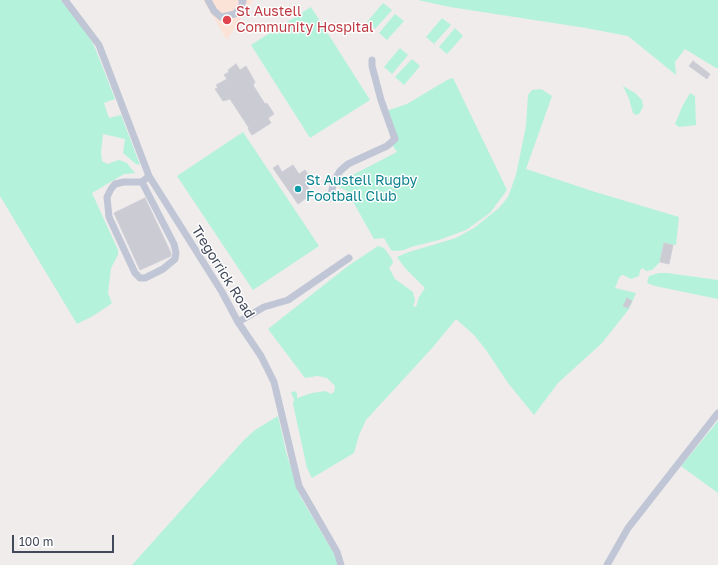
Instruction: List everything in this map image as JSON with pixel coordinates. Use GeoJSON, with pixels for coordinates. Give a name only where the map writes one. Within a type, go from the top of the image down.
{"type":"FeatureCollection","features":[{"type":"Feature","properties":{"kind":"street","name":"Tregorrick Road"},"geometry":{"type":"LineString","coordinates":[[65,0],[99,45],[148,176],[222,292],[238,322],[261,356],[274,382],[299,486],[337,552],[341,565]]}},
{"type":"Feature","properties":{"kind":"street"},"geometry":{"type":"LineString","coordinates":[[208,0],[214,10],[221,17],[235,14],[241,7],[243,2],[242,0]]}},
{"type":"Feature","properties":{"kind":"street"},"geometry":{"type":"LineString","coordinates":[[330,198],[334,181],[340,171],[348,164],[387,146],[394,139],[381,100],[372,66],[372,60]]}},
{"type":"Feature","properties":{"kind":"street"},"geometry":{"type":"LineString","coordinates":[[142,182],[174,244],[176,253],[175,259],[163,269],[145,278],[140,278],[135,273],[109,216],[107,197],[115,184],[124,182],[142,182],[148,176]]}},
{"type":"Feature","properties":{"kind":"street"},"geometry":{"type":"LineString","coordinates":[[238,322],[264,307],[288,300],[349,258]]}},
{"type":"Feature","properties":{"kind":"street"},"geometry":{"type":"LineString","coordinates":[[607,565],[628,528],[718,413]]}},
{"type":"Feature","properties":{"kind":"shaded area","name":"St Austell Community Hospital"},"geometry":{"type":"Polygon","coordinates":[[[203,0],[253,0],[227,40],[203,0]]]}},
{"type":"Feature","properties":{"kind":"green space"},"geometry":{"type":"Polygon","coordinates":[[[0,0],[61,0],[87,33],[95,48],[115,99],[104,103],[109,118],[121,115],[140,165],[136,164],[123,153],[125,139],[103,134],[101,153],[102,161],[107,164],[119,160],[122,161],[127,163],[136,173],[124,174],[92,193],[118,250],[118,255],[111,268],[108,293],[112,303],[93,316],[77,324],[0,196],[0,0]]]}},
{"type":"Feature","properties":{"kind":"green space"},"geometry":{"type":"Polygon","coordinates":[[[418,0],[718,0],[718,68],[685,49],[675,62],[676,75],[628,36],[450,7],[418,0]]]}},
{"type":"Feature","properties":{"kind":"green space"},"geometry":{"type":"Polygon","coordinates":[[[383,3],[392,10],[375,29],[367,22],[383,3]]]}},
{"type":"Feature","properties":{"kind":"green space"},"geometry":{"type":"Polygon","coordinates":[[[311,7],[370,100],[310,138],[251,45],[311,7]]]}},
{"type":"Feature","properties":{"kind":"green space"},"geometry":{"type":"Polygon","coordinates":[[[395,14],[404,21],[387,40],[379,33],[395,14]]]}},
{"type":"Feature","properties":{"kind":"green space"},"geometry":{"type":"Polygon","coordinates":[[[442,18],[451,25],[434,44],[426,37],[442,18]]]}},
{"type":"Feature","properties":{"kind":"green space"},"geometry":{"type":"Polygon","coordinates":[[[455,28],[463,36],[447,54],[439,47],[455,28]]]}},
{"type":"Feature","properties":{"kind":"green space"},"geometry":{"type":"Polygon","coordinates":[[[400,48],[408,55],[392,74],[384,67],[400,48]]]}},
{"type":"Feature","properties":{"kind":"green space"},"geometry":{"type":"Polygon","coordinates":[[[412,59],[420,66],[404,85],[395,77],[412,59]]]}},
{"type":"Feature","properties":{"kind":"green space"},"geometry":{"type":"Polygon","coordinates":[[[453,78],[507,190],[490,213],[466,230],[439,240],[404,250],[391,250],[384,238],[374,239],[347,191],[339,187],[341,181],[397,152],[392,145],[386,111],[407,104],[447,80],[453,78]]]}},
{"type":"Feature","properties":{"kind":"green space"},"geometry":{"type":"Polygon","coordinates":[[[623,86],[635,93],[642,100],[643,107],[639,114],[636,115],[633,113],[623,86]]]}},
{"type":"Feature","properties":{"kind":"green space"},"geometry":{"type":"Polygon","coordinates":[[[541,89],[552,96],[526,169],[592,191],[679,217],[676,245],[664,243],[660,262],[652,270],[646,271],[643,268],[640,270],[639,276],[631,279],[623,275],[620,276],[615,288],[636,293],[629,309],[602,343],[558,383],[534,415],[508,383],[474,335],[456,319],[433,347],[366,420],[359,435],[354,453],[312,478],[307,468],[293,404],[294,399],[291,393],[294,391],[297,393],[297,398],[312,393],[326,391],[331,394],[334,392],[335,386],[327,378],[317,376],[305,378],[268,329],[348,266],[378,246],[384,248],[392,259],[393,263],[389,268],[395,279],[413,292],[415,301],[413,306],[416,307],[419,297],[425,288],[405,268],[397,257],[456,238],[474,228],[499,208],[508,197],[516,175],[526,126],[528,95],[532,90],[541,89]]]}},
{"type":"Feature","properties":{"kind":"green space"},"geometry":{"type":"Polygon","coordinates":[[[690,93],[695,96],[696,125],[679,127],[675,124],[690,93]]]}},
{"type":"Feature","properties":{"kind":"green space"},"geometry":{"type":"Polygon","coordinates":[[[243,132],[319,246],[253,290],[177,176],[243,132]]]}},
{"type":"Feature","properties":{"kind":"green space"},"geometry":{"type":"Polygon","coordinates":[[[659,273],[718,280],[718,299],[647,283],[649,276],[659,273]]]}},
{"type":"Feature","properties":{"kind":"green space"},"geometry":{"type":"Polygon","coordinates":[[[278,416],[286,452],[300,496],[333,552],[338,565],[132,565],[244,440],[255,430],[278,416]]]}},
{"type":"Feature","properties":{"kind":"green space"},"geometry":{"type":"Polygon","coordinates":[[[718,421],[718,493],[681,466],[718,421]]]}},
{"type":"Feature","properties":{"kind":"building"},"geometry":{"type":"Polygon","coordinates":[[[693,61],[710,74],[707,79],[689,66],[693,61]]]}},
{"type":"Feature","properties":{"kind":"building"},"geometry":{"type":"Polygon","coordinates":[[[236,64],[240,70],[246,66],[255,82],[253,85],[265,104],[267,103],[274,114],[268,118],[271,123],[252,135],[230,99],[223,101],[215,89],[218,88],[216,85],[227,79],[224,75],[236,64]]]}},
{"type":"Feature","properties":{"kind":"building","name":"St Austell Rugby Football Club"},"geometry":{"type":"Polygon","coordinates":[[[278,165],[282,172],[293,165],[299,174],[305,170],[312,180],[306,184],[312,194],[298,204],[273,168],[278,165]]]}},
{"type":"Feature","properties":{"kind":"building"},"geometry":{"type":"Polygon","coordinates":[[[145,198],[171,253],[171,256],[140,270],[114,213],[145,198]]]}},
{"type":"Feature","properties":{"kind":"building"},"geometry":{"type":"Polygon","coordinates":[[[664,243],[673,245],[669,264],[660,262],[664,243]]]}},
{"type":"Feature","properties":{"kind":"building"},"geometry":{"type":"Polygon","coordinates":[[[627,298],[632,301],[628,308],[623,306],[627,298]]]}},
{"type":"Feature","properties":{"kind":"place","name":"St Austell Community Hospital"},"geometry":{"type":"Point","coordinates":[227,20]}},
{"type":"Feature","properties":{"kind":"place","name":"St Austell Rugby Football Club"},"geometry":{"type":"Point","coordinates":[298,189]}}]}
